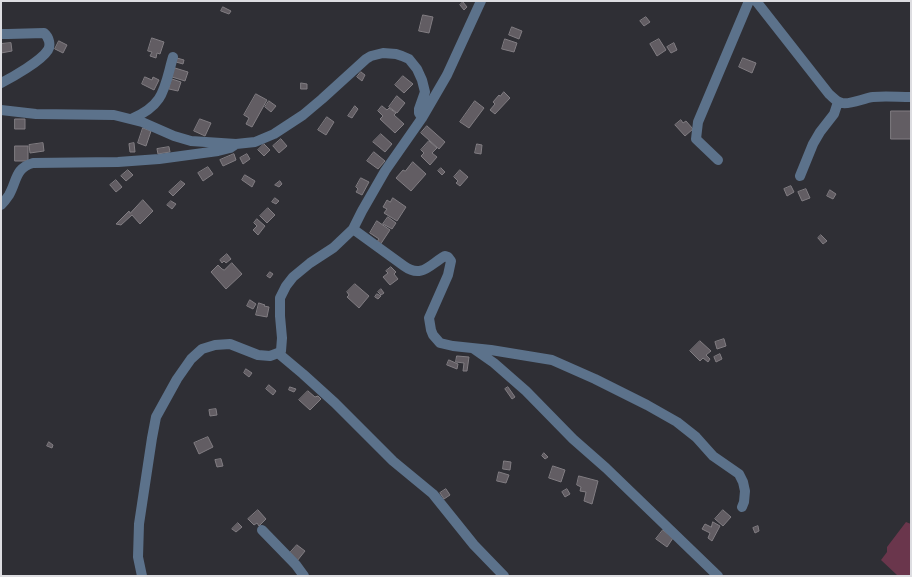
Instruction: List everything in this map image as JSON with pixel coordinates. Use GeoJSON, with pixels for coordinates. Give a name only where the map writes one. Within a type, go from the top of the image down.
{"type":"FeatureCollection","features":[{"type":"Feature","properties":{"kind":"street"},"geometry":{"type":"LineString","coordinates":[[142,576],[138,557],[139,524],[152,438],[156,417],[177,379],[191,359],[202,349],[215,345],[230,344],[258,355],[270,356],[278,354],[281,351],[282,338],[280,298],[286,286],[293,277],[310,263],[333,248],[353,230],[385,171],[422,118],[447,75],[481,1]]}},
{"type":"Feature","properties":{"kind":"street"},"geometry":{"type":"LineString","coordinates":[[718,160],[696,139],[698,122],[748,1]]}},
{"type":"Feature","properties":{"kind":"street"},"geometry":{"type":"LineString","coordinates":[[756,1],[829,94],[838,102],[843,104],[874,97],[911,97]]}},
{"type":"Feature","properties":{"kind":"street"},"geometry":{"type":"LineString","coordinates":[[1,34],[44,33],[47,35],[50,43],[49,49],[41,57],[1,83]]}},
{"type":"Feature","properties":{"kind":"street"},"geometry":{"type":"LineString","coordinates":[[1,110],[36,114],[107,115],[142,122],[174,136],[191,141],[236,144],[255,142],[274,134],[303,116],[366,59],[383,53],[402,56],[408,59],[417,69],[425,92],[419,109],[419,113],[422,118]]}},
{"type":"Feature","properties":{"kind":"street"},"geometry":{"type":"LineString","coordinates":[[131,119],[154,106],[162,95],[173,57]]}},
{"type":"Feature","properties":{"kind":"street"},"geometry":{"type":"LineString","coordinates":[[800,176],[813,144],[834,114],[838,102]]}},
{"type":"Feature","properties":{"kind":"street"},"geometry":{"type":"LineString","coordinates":[[1,205],[9,195],[18,172],[23,167],[33,162],[118,162],[159,159],[218,151],[230,148],[236,144]]}},
{"type":"Feature","properties":{"kind":"street"},"geometry":{"type":"LineString","coordinates":[[353,230],[407,269],[420,271],[424,270],[443,257],[448,257],[451,261],[448,275],[429,318],[433,334],[440,343],[552,360],[617,389],[677,422],[696,437],[713,456],[739,474],[745,491],[742,507]]}},
{"type":"Feature","properties":{"kind":"street"},"geometry":{"type":"LineString","coordinates":[[472,348],[494,363],[526,392],[573,439],[612,474],[718,576]]}},
{"type":"Feature","properties":{"kind":"street"},"geometry":{"type":"LineString","coordinates":[[278,354],[335,403],[393,461],[425,486],[474,545],[504,576]]}},
{"type":"Feature","properties":{"kind":"street"},"geometry":{"type":"LineString","coordinates":[[262,530],[296,565],[304,576]]}},
{"type":"Feature","properties":{"kind":"shaded area"},"geometry":{"type":"Polygon","coordinates":[[[906,522],[911,524],[911,576],[898,576],[881,560],[887,552],[887,547],[906,522]]]}},
{"type":"Feature","properties":{"kind":"building"},"geometry":{"type":"Polygon","coordinates":[[[463,2],[467,7],[464,10],[460,5],[463,2]]]}},
{"type":"Feature","properties":{"kind":"building"},"geometry":{"type":"Polygon","coordinates":[[[223,7],[231,11],[229,14],[221,11],[223,7]]]}},
{"type":"Feature","properties":{"kind":"building"},"geometry":{"type":"Polygon","coordinates":[[[423,15],[433,17],[429,33],[419,31],[423,15]]]}},
{"type":"Feature","properties":{"kind":"building"},"geometry":{"type":"Polygon","coordinates":[[[646,17],[650,22],[644,26],[640,21],[646,17]]]}},
{"type":"Feature","properties":{"kind":"building"},"geometry":{"type":"Polygon","coordinates":[[[512,27],[522,31],[519,39],[509,35],[512,27]]]}},
{"type":"Feature","properties":{"kind":"building"},"geometry":{"type":"Polygon","coordinates":[[[152,38],[164,42],[160,54],[157,53],[156,58],[150,56],[152,52],[148,51],[152,38]]]}},
{"type":"Feature","properties":{"kind":"building"},"geometry":{"type":"Polygon","coordinates":[[[505,39],[517,43],[514,52],[502,49],[505,39]]]}},
{"type":"Feature","properties":{"kind":"building"},"geometry":{"type":"Polygon","coordinates":[[[659,39],[666,50],[657,56],[650,44],[659,39]]]}},
{"type":"Feature","properties":{"kind":"building"},"geometry":{"type":"Polygon","coordinates":[[[59,41],[67,45],[63,53],[55,49],[59,41]]]}},
{"type":"Feature","properties":{"kind":"building"},"geometry":{"type":"Polygon","coordinates":[[[11,43],[12,51],[1,53],[1,44],[11,43]]]}},
{"type":"Feature","properties":{"kind":"building"},"geometry":{"type":"Polygon","coordinates":[[[674,43],[677,50],[671,53],[667,47],[674,43]]]}},
{"type":"Feature","properties":{"kind":"building"},"geometry":{"type":"Polygon","coordinates":[[[177,58],[184,60],[183,64],[176,62],[177,58]]]}},
{"type":"Feature","properties":{"kind":"building"},"geometry":{"type":"Polygon","coordinates":[[[743,58],[756,63],[752,73],[739,67],[743,58]]]}},
{"type":"Feature","properties":{"kind":"building"},"geometry":{"type":"Polygon","coordinates":[[[175,68],[188,72],[185,81],[172,77],[175,68]]]}},
{"type":"Feature","properties":{"kind":"building"},"geometry":{"type":"Polygon","coordinates":[[[361,72],[365,75],[362,81],[357,77],[361,72]]]}},
{"type":"Feature","properties":{"kind":"building"},"geometry":{"type":"Polygon","coordinates":[[[403,76],[413,84],[404,93],[395,85],[403,76]]]}},
{"type":"Feature","properties":{"kind":"building"},"geometry":{"type":"Polygon","coordinates":[[[145,77],[152,80],[153,77],[159,80],[154,90],[142,84],[145,77]]]}},
{"type":"Feature","properties":{"kind":"building"},"geometry":{"type":"Polygon","coordinates":[[[172,79],[181,82],[178,91],[169,89],[172,79]]]}},
{"type":"Feature","properties":{"kind":"building"},"geometry":{"type":"Polygon","coordinates":[[[301,83],[307,84],[307,89],[301,89],[301,83]]]}},
{"type":"Feature","properties":{"kind":"building"},"geometry":{"type":"Polygon","coordinates":[[[504,92],[510,98],[495,114],[490,110],[495,104],[493,102],[504,92]]]}},
{"type":"Feature","properties":{"kind":"building"},"geometry":{"type":"Polygon","coordinates":[[[256,94],[267,100],[252,127],[246,124],[249,118],[244,115],[256,94]]]}},
{"type":"Feature","properties":{"kind":"building"},"geometry":{"type":"Polygon","coordinates":[[[397,96],[405,103],[397,113],[389,107],[397,96]]]}},
{"type":"Feature","properties":{"kind":"building"},"geometry":{"type":"Polygon","coordinates":[[[269,101],[276,106],[271,112],[265,107],[269,101]]]}},
{"type":"Feature","properties":{"kind":"building"},"geometry":{"type":"Polygon","coordinates":[[[475,101],[484,108],[469,128],[460,122],[475,101]]]}},
{"type":"Feature","properties":{"kind":"building"},"geometry":{"type":"Polygon","coordinates":[[[355,106],[358,109],[352,118],[348,116],[355,106]]]}},
{"type":"Feature","properties":{"kind":"building"},"geometry":{"type":"Polygon","coordinates":[[[382,106],[387,110],[389,108],[396,113],[394,115],[404,124],[395,133],[380,119],[383,116],[378,111],[382,106]]]}},
{"type":"Feature","properties":{"kind":"building"},"geometry":{"type":"Polygon","coordinates":[[[891,111],[911,111],[911,139],[891,139],[891,111]]]}},
{"type":"Feature","properties":{"kind":"building"},"geometry":{"type":"Polygon","coordinates":[[[327,117],[334,122],[326,135],[318,130],[327,117]]]}},
{"type":"Feature","properties":{"kind":"building"},"geometry":{"type":"Polygon","coordinates":[[[15,119],[25,119],[25,129],[15,129],[15,119]]]}},
{"type":"Feature","properties":{"kind":"building"},"geometry":{"type":"Polygon","coordinates":[[[200,119],[211,123],[205,136],[194,131],[200,119]]]}},
{"type":"Feature","properties":{"kind":"building"},"geometry":{"type":"Polygon","coordinates":[[[681,120],[683,123],[686,121],[693,129],[685,136],[675,125],[681,120]]]}},
{"type":"Feature","properties":{"kind":"building"},"geometry":{"type":"Polygon","coordinates":[[[427,126],[445,142],[439,149],[421,133],[427,126]]]}},
{"type":"Feature","properties":{"kind":"building"},"geometry":{"type":"Polygon","coordinates":[[[143,128],[151,131],[146,146],[138,143],[143,128]]]}},
{"type":"Feature","properties":{"kind":"building"},"geometry":{"type":"Polygon","coordinates":[[[381,134],[392,144],[385,152],[373,142],[381,134]]]}},
{"type":"Feature","properties":{"kind":"building"},"geometry":{"type":"Polygon","coordinates":[[[281,139],[287,146],[279,153],[273,146],[281,139]]]}},
{"type":"Feature","properties":{"kind":"building"},"geometry":{"type":"Polygon","coordinates":[[[429,141],[437,148],[432,153],[437,157],[430,165],[421,156],[424,153],[421,150],[429,141]]]}},
{"type":"Feature","properties":{"kind":"building"},"geometry":{"type":"Polygon","coordinates":[[[43,143],[44,151],[30,153],[29,145],[43,143]]]}},
{"type":"Feature","properties":{"kind":"building"},"geometry":{"type":"Polygon","coordinates":[[[134,143],[135,152],[130,152],[129,144],[134,143]]]}},
{"type":"Feature","properties":{"kind":"building"},"geometry":{"type":"Polygon","coordinates":[[[264,144],[270,150],[264,156],[258,150],[264,144]]]}},
{"type":"Feature","properties":{"kind":"building"},"geometry":{"type":"Polygon","coordinates":[[[477,144],[482,145],[481,154],[475,153],[477,144]]]}},
{"type":"Feature","properties":{"kind":"building"},"geometry":{"type":"Polygon","coordinates":[[[15,146],[28,146],[28,161],[15,161],[15,146]]]}},
{"type":"Feature","properties":{"kind":"building"},"geometry":{"type":"Polygon","coordinates":[[[169,147],[170,152],[158,154],[157,149],[169,147]]]}},
{"type":"Feature","properties":{"kind":"building"},"geometry":{"type":"Polygon","coordinates":[[[374,152],[385,161],[378,169],[367,161],[374,152]]]}},
{"type":"Feature","properties":{"kind":"building"},"geometry":{"type":"Polygon","coordinates":[[[234,154],[236,160],[223,166],[220,160],[234,154]]]}},
{"type":"Feature","properties":{"kind":"building"},"geometry":{"type":"Polygon","coordinates":[[[247,154],[250,159],[243,164],[240,158],[247,154]]]}},
{"type":"Feature","properties":{"kind":"building"},"geometry":{"type":"Polygon","coordinates":[[[413,162],[426,174],[411,191],[396,178],[413,162]]]}},
{"type":"Feature","properties":{"kind":"building"},"geometry":{"type":"Polygon","coordinates":[[[208,167],[213,174],[203,181],[198,173],[208,167]]]}},
{"type":"Feature","properties":{"kind":"building"},"geometry":{"type":"Polygon","coordinates":[[[441,168],[445,172],[442,175],[438,171],[441,168]]]}},
{"type":"Feature","properties":{"kind":"building"},"geometry":{"type":"Polygon","coordinates":[[[128,170],[133,175],[126,181],[121,176],[128,170]]]}},
{"type":"Feature","properties":{"kind":"building"},"geometry":{"type":"Polygon","coordinates":[[[460,170],[468,177],[460,186],[456,183],[458,181],[454,177],[460,170]]]}},
{"type":"Feature","properties":{"kind":"building"},"geometry":{"type":"Polygon","coordinates":[[[245,175],[255,181],[252,187],[242,180],[245,175]]]}},
{"type":"Feature","properties":{"kind":"building"},"geometry":{"type":"Polygon","coordinates":[[[361,178],[369,182],[362,195],[356,192],[358,189],[356,187],[361,178]]]}},
{"type":"Feature","properties":{"kind":"building"},"geometry":{"type":"Polygon","coordinates":[[[116,180],[122,187],[116,192],[110,185],[116,180]]]}},
{"type":"Feature","properties":{"kind":"building"},"geometry":{"type":"Polygon","coordinates":[[[181,181],[185,184],[173,196],[169,192],[181,181]]]}},
{"type":"Feature","properties":{"kind":"building"},"geometry":{"type":"Polygon","coordinates":[[[280,181],[282,184],[279,187],[275,185],[280,181]]]}},
{"type":"Feature","properties":{"kind":"building"},"geometry":{"type":"Polygon","coordinates":[[[791,186],[794,192],[787,196],[784,189],[791,186]]]}},
{"type":"Feature","properties":{"kind":"building"},"geometry":{"type":"Polygon","coordinates":[[[806,189],[810,198],[802,201],[798,192],[806,189]]]}},
{"type":"Feature","properties":{"kind":"building"},"geometry":{"type":"Polygon","coordinates":[[[830,190],[836,194],[833,199],[827,196],[830,190]]]}},
{"type":"Feature","properties":{"kind":"building"},"geometry":{"type":"Polygon","coordinates":[[[275,198],[279,201],[276,204],[272,202],[275,198]]]}},
{"type":"Feature","properties":{"kind":"building"},"geometry":{"type":"Polygon","coordinates":[[[393,198],[406,207],[397,221],[384,213],[387,209],[383,207],[387,200],[390,202],[393,198]]]}},
{"type":"Feature","properties":{"kind":"building"},"geometry":{"type":"Polygon","coordinates":[[[143,200],[153,211],[140,224],[132,215],[121,225],[116,224],[129,211],[130,213],[143,200]]]}},
{"type":"Feature","properties":{"kind":"building"},"geometry":{"type":"Polygon","coordinates":[[[171,201],[176,204],[172,209],[167,205],[171,201]]]}},
{"type":"Feature","properties":{"kind":"building"},"geometry":{"type":"Polygon","coordinates":[[[268,208],[275,215],[267,223],[260,216],[268,208]]]}},
{"type":"Feature","properties":{"kind":"building"},"geometry":{"type":"Polygon","coordinates":[[[388,217],[396,223],[392,229],[383,224],[388,217]]]}},
{"type":"Feature","properties":{"kind":"building"},"geometry":{"type":"Polygon","coordinates":[[[257,219],[265,226],[258,235],[253,230],[257,226],[254,223],[257,219]]]}},
{"type":"Feature","properties":{"kind":"building"},"geometry":{"type":"Polygon","coordinates":[[[377,221],[390,230],[380,245],[376,243],[379,239],[370,233],[377,221]]]}},
{"type":"Feature","properties":{"kind":"building"},"geometry":{"type":"Polygon","coordinates":[[[821,235],[827,241],[823,244],[818,238],[821,235]]]}},
{"type":"Feature","properties":{"kind":"building"},"geometry":{"type":"Polygon","coordinates":[[[227,254],[231,259],[226,263],[224,261],[222,263],[220,260],[227,254]]]}},
{"type":"Feature","properties":{"kind":"building"},"geometry":{"type":"Polygon","coordinates":[[[232,263],[242,274],[226,289],[211,272],[218,265],[224,270],[232,263]]]}},
{"type":"Feature","properties":{"kind":"building"},"geometry":{"type":"Polygon","coordinates":[[[391,267],[396,272],[394,274],[398,279],[390,285],[383,277],[388,273],[386,271],[391,267]]]}},
{"type":"Feature","properties":{"kind":"building"},"geometry":{"type":"Polygon","coordinates":[[[270,272],[273,274],[270,278],[267,276],[270,272]]]}},
{"type":"Feature","properties":{"kind":"building"},"geometry":{"type":"Polygon","coordinates":[[[355,284],[369,296],[359,308],[347,297],[349,295],[347,292],[355,284]]]}},
{"type":"Feature","properties":{"kind":"building"},"geometry":{"type":"Polygon","coordinates":[[[381,289],[384,293],[381,295],[378,292],[381,289]]]}},
{"type":"Feature","properties":{"kind":"building"},"geometry":{"type":"Polygon","coordinates":[[[377,294],[381,296],[378,299],[375,297],[377,294]]]}},
{"type":"Feature","properties":{"kind":"building"},"geometry":{"type":"Polygon","coordinates":[[[250,300],[256,304],[253,309],[247,306],[250,300]]]}},
{"type":"Feature","properties":{"kind":"building"},"geometry":{"type":"Polygon","coordinates":[[[259,303],[269,307],[267,317],[256,315],[259,303]]]}},
{"type":"Feature","properties":{"kind":"building"},"geometry":{"type":"Polygon","coordinates":[[[724,339],[726,346],[717,349],[715,342],[724,339]]]}},
{"type":"Feature","properties":{"kind":"building"},"geometry":{"type":"Polygon","coordinates":[[[700,341],[711,351],[706,355],[710,359],[708,362],[703,358],[700,361],[690,351],[700,341]]]}},
{"type":"Feature","properties":{"kind":"building"},"geometry":{"type":"Polygon","coordinates":[[[720,354],[722,359],[716,362],[714,357],[720,354]]]}},
{"type":"Feature","properties":{"kind":"building"},"geometry":{"type":"Polygon","coordinates":[[[457,356],[469,357],[467,371],[463,371],[464,363],[456,362],[457,356]]]}},
{"type":"Feature","properties":{"kind":"building"},"geometry":{"type":"Polygon","coordinates":[[[449,360],[458,364],[457,369],[447,365],[449,360]]]}},
{"type":"Feature","properties":{"kind":"building"},"geometry":{"type":"Polygon","coordinates":[[[246,369],[252,373],[249,377],[244,373],[246,369]]]}},
{"type":"Feature","properties":{"kind":"building"},"geometry":{"type":"Polygon","coordinates":[[[269,385],[276,391],[273,395],[266,389],[269,385]]]}},
{"type":"Feature","properties":{"kind":"building"},"geometry":{"type":"Polygon","coordinates":[[[290,387],[296,389],[294,392],[289,390],[290,387]]]}},
{"type":"Feature","properties":{"kind":"building"},"geometry":{"type":"Polygon","coordinates":[[[508,387],[515,397],[512,399],[505,389],[508,387]]]}},
{"type":"Feature","properties":{"kind":"building"},"geometry":{"type":"Polygon","coordinates":[[[308,391],[315,397],[318,396],[321,399],[310,410],[299,400],[308,391]]]}},
{"type":"Feature","properties":{"kind":"building"},"geometry":{"type":"Polygon","coordinates":[[[216,409],[217,415],[210,416],[209,410],[216,409]]]}},
{"type":"Feature","properties":{"kind":"building"},"geometry":{"type":"Polygon","coordinates":[[[208,437],[213,447],[199,454],[194,443],[208,437]]]}},
{"type":"Feature","properties":{"kind":"building"},"geometry":{"type":"Polygon","coordinates":[[[49,442],[53,445],[52,448],[47,446],[49,442]]]}},
{"type":"Feature","properties":{"kind":"building"},"geometry":{"type":"Polygon","coordinates":[[[544,453],[548,457],[545,459],[542,456],[544,453]]]}},
{"type":"Feature","properties":{"kind":"building"},"geometry":{"type":"Polygon","coordinates":[[[221,459],[223,466],[217,467],[215,460],[221,459]]]}},
{"type":"Feature","properties":{"kind":"building"},"geometry":{"type":"Polygon","coordinates":[[[504,461],[511,462],[510,470],[503,469],[504,461]]]}},
{"type":"Feature","properties":{"kind":"building"},"geometry":{"type":"Polygon","coordinates":[[[553,466],[565,470],[561,482],[549,478],[553,466]]]}},
{"type":"Feature","properties":{"kind":"building"},"geometry":{"type":"Polygon","coordinates":[[[499,472],[509,475],[506,483],[497,481],[499,472]]]}},
{"type":"Feature","properties":{"kind":"building"},"geometry":{"type":"Polygon","coordinates":[[[579,476],[598,481],[592,504],[584,501],[586,492],[580,491],[581,487],[577,485],[579,476]]]}},
{"type":"Feature","properties":{"kind":"building"},"geometry":{"type":"Polygon","coordinates":[[[446,489],[450,495],[444,499],[440,493],[446,489]]]}},
{"type":"Feature","properties":{"kind":"building"},"geometry":{"type":"Polygon","coordinates":[[[567,489],[570,494],[565,497],[562,492],[567,489]]]}},
{"type":"Feature","properties":{"kind":"building"},"geometry":{"type":"Polygon","coordinates":[[[258,510],[266,519],[259,526],[257,523],[254,525],[248,519],[258,510]]]}},
{"type":"Feature","properties":{"kind":"building"},"geometry":{"type":"Polygon","coordinates":[[[723,510],[731,517],[723,526],[715,519],[723,510]]]}},
{"type":"Feature","properties":{"kind":"building"},"geometry":{"type":"Polygon","coordinates":[[[713,522],[720,526],[712,541],[708,538],[710,533],[702,529],[705,524],[711,527],[713,522]]]}},
{"type":"Feature","properties":{"kind":"building"},"geometry":{"type":"Polygon","coordinates":[[[238,523],[242,527],[236,532],[232,529],[238,523]]]}},
{"type":"Feature","properties":{"kind":"building"},"geometry":{"type":"Polygon","coordinates":[[[758,526],[759,531],[755,533],[753,528],[758,526]]]}},
{"type":"Feature","properties":{"kind":"building"},"geometry":{"type":"Polygon","coordinates":[[[663,530],[673,538],[667,547],[656,539],[663,530]]]}},
{"type":"Feature","properties":{"kind":"building"},"geometry":{"type":"Polygon","coordinates":[[[297,545],[305,551],[297,561],[289,554],[297,545]]]}}]}
